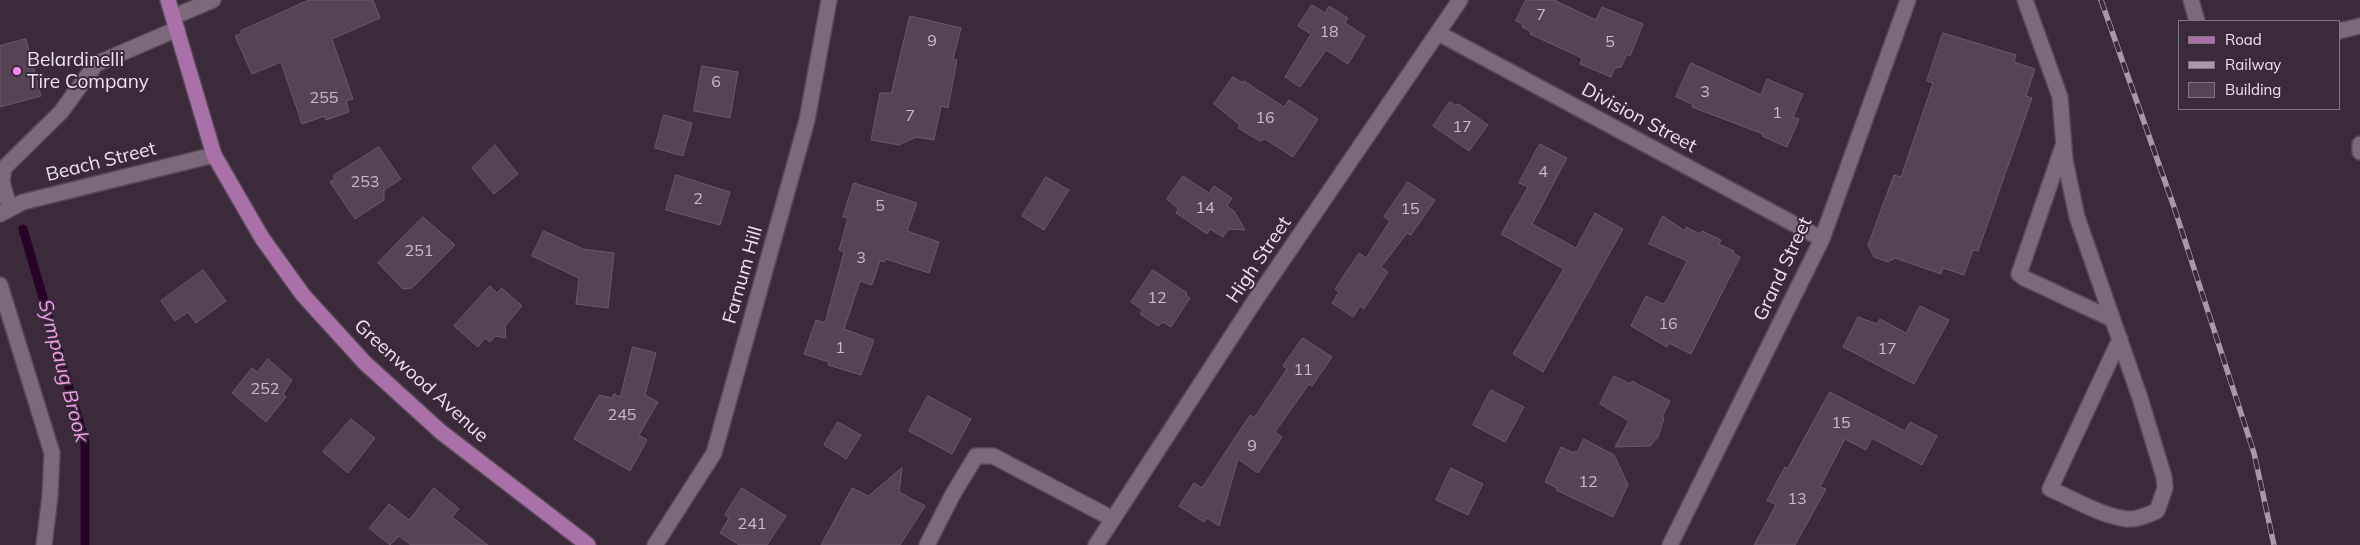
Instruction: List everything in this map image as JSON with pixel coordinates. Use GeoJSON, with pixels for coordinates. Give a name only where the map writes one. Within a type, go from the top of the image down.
{"type":"FeatureCollection","features":[{"type":"Feature","properties":{"kind":"main road","name":"Greenwood Avenue"},"geometry":{"type":"LineString","coordinates":[[168,0],[214,155],[262,238],[303,296],[365,363],[441,432],[588,545]]}},
{"type":"Feature","properties":{"kind":"street"},"geometry":{"type":"LineString","coordinates":[[5,211],[2,182],[4,168],[61,112],[96,64],[175,23],[213,0]]}},
{"type":"Feature","properties":{"kind":"street","name":"Farnum Hill"},"geometry":{"type":"LineString","coordinates":[[655,545],[714,453],[807,120],[829,0]]}},
{"type":"Feature","properties":{"kind":"street","name":"High Street"},"geometry":{"type":"LineString","coordinates":[[1096,545],[1254,302],[1460,0]]}},
{"type":"Feature","properties":{"kind":"street","name":"Grand Street"},"geometry":{"type":"LineString","coordinates":[[1670,545],[1822,239],[1908,0]]}},
{"type":"Feature","properties":{"kind":"street"},"geometry":{"type":"LineString","coordinates":[[2025,0],[2060,97],[2064,144],[2077,217],[2120,339],[2159,457],[2165,488],[2157,512],[2141,518],[2128,519],[2112,515],[2050,489],[2120,339]]}},
{"type":"Feature","properties":{"kind":"street"},"geometry":{"type":"LineString","coordinates":[[2192,0],[2197,20]]}},
{"type":"Feature","properties":{"kind":"street"},"geometry":{"type":"LineString","coordinates":[[2340,31],[2360,26]]}},
{"type":"Feature","properties":{"kind":"street","name":"Division Street"},"geometry":{"type":"LineString","coordinates":[[1438,33],[1822,239]]}},
{"type":"Feature","properties":{"kind":"street"},"geometry":{"type":"LineString","coordinates":[[2064,144],[2019,274],[2112,318]]}},
{"type":"Feature","properties":{"kind":"street"},"geometry":{"type":"LineString","coordinates":[[2360,144],[2360,152]]}},
{"type":"Feature","properties":{"kind":"street","name":"Beach Street"},"geometry":{"type":"LineString","coordinates":[[5,211],[22,202],[214,155]]}},
{"type":"Feature","properties":{"kind":"street"},"geometry":{"type":"LineString","coordinates":[[0,285],[52,453],[50,496],[44,545]]}},
{"type":"Feature","properties":{"kind":"street"},"geometry":{"type":"LineString","coordinates":[[927,545],[953,494],[976,456],[993,456],[1113,518]]}},
{"type":"Feature","properties":{"kind":"building"},"geometry":{"type":"Polygon","coordinates":[[[309,0],[373,0],[380,18],[332,39],[353,99],[346,101],[349,112],[326,120],[325,116],[302,124],[281,62],[252,74],[235,36],[242,33],[241,31],[309,0]]]}},
{"type":"Feature","properties":{"kind":"building"},"geometry":{"type":"Polygon","coordinates":[[[1526,0],[1554,0],[1596,20],[1602,7],[1643,24],[1630,56],[1627,54],[1621,67],[1615,68],[1611,77],[1580,64],[1582,58],[1530,34],[1531,32],[1522,27],[1523,25],[1516,21],[1526,0]]]}},
{"type":"Feature","properties":{"kind":"building"},"geometry":{"type":"Polygon","coordinates":[[[1312,5],[1325,13],[1329,6],[1348,18],[1345,23],[1365,36],[1348,64],[1326,50],[1300,87],[1285,77],[1311,34],[1298,26],[1312,5]]]}},
{"type":"Feature","properties":{"kind":"building"},"geometry":{"type":"Polygon","coordinates":[[[910,16],[961,28],[953,59],[957,60],[948,108],[941,106],[934,140],[916,137],[899,145],[871,140],[880,93],[891,93],[910,16]]]}},
{"type":"Feature","properties":{"kind":"building"},"geometry":{"type":"Polygon","coordinates":[[[1943,33],[2016,55],[2014,62],[2035,69],[2026,96],[2032,98],[1978,251],[1973,250],[1964,275],[1943,268],[1941,274],[1895,258],[1888,262],[1874,257],[1868,245],[1894,175],[1901,177],[1933,83],[1927,81],[1943,33]]]}},
{"type":"Feature","properties":{"kind":"building","name":"Belardinelli Tire Company"},"geometry":{"type":"Polygon","coordinates":[[[26,39],[41,96],[0,107],[0,46],[26,39]]]}},
{"type":"Feature","properties":{"kind":"building"},"geometry":{"type":"Polygon","coordinates":[[[1691,63],[1761,95],[1767,79],[1803,94],[1793,117],[1799,119],[1787,147],[1762,136],[1763,134],[1692,107],[1692,104],[1676,97],[1691,63]]]}},
{"type":"Feature","properties":{"kind":"building"},"geometry":{"type":"Polygon","coordinates":[[[702,66],[738,72],[730,118],[694,111],[702,66]]]}},
{"type":"Feature","properties":{"kind":"building"},"geometry":{"type":"Polygon","coordinates":[[[1233,77],[1243,83],[1244,81],[1284,107],[1289,100],[1318,119],[1293,157],[1265,139],[1260,141],[1238,128],[1240,125],[1214,104],[1233,77]]]}},
{"type":"Feature","properties":{"kind":"building"},"geometry":{"type":"Polygon","coordinates":[[[1450,102],[1456,106],[1457,104],[1460,105],[1488,125],[1469,151],[1433,126],[1450,102]]]}},
{"type":"Feature","properties":{"kind":"building"},"geometry":{"type":"Polygon","coordinates":[[[664,115],[692,123],[683,156],[655,148],[664,115]]]}},
{"type":"Feature","properties":{"kind":"building"},"geometry":{"type":"Polygon","coordinates":[[[1540,144],[1567,158],[1532,224],[1576,248],[1595,213],[1623,229],[1543,372],[1513,354],[1564,269],[1501,234],[1528,187],[1519,183],[1540,144]]]}},
{"type":"Feature","properties":{"kind":"building"},"geometry":{"type":"Polygon","coordinates":[[[495,145],[518,174],[494,194],[472,168],[495,145]]]}},
{"type":"Feature","properties":{"kind":"building"},"geometry":{"type":"Polygon","coordinates":[[[379,147],[401,179],[384,190],[384,200],[355,219],[330,182],[335,178],[333,176],[379,147]]]}},
{"type":"Feature","properties":{"kind":"building"},"geometry":{"type":"Polygon","coordinates":[[[676,175],[730,192],[720,225],[666,210],[676,175]]]}},
{"type":"Feature","properties":{"kind":"building"},"geometry":{"type":"Polygon","coordinates":[[[1183,176],[1209,193],[1214,186],[1232,198],[1227,206],[1234,211],[1245,230],[1229,229],[1223,237],[1210,229],[1207,234],[1176,213],[1178,209],[1167,199],[1183,176]]]}},
{"type":"Feature","properties":{"kind":"building"},"geometry":{"type":"Polygon","coordinates":[[[1046,177],[1069,190],[1044,230],[1022,216],[1046,177]]]}},
{"type":"Feature","properties":{"kind":"building"},"geometry":{"type":"Polygon","coordinates":[[[1408,182],[1435,200],[1411,235],[1407,233],[1381,267],[1388,272],[1364,309],[1360,306],[1353,317],[1332,303],[1339,292],[1335,289],[1359,253],[1366,258],[1390,221],[1384,217],[1408,182]]]}},
{"type":"Feature","properties":{"kind":"building"},"geometry":{"type":"Polygon","coordinates":[[[854,183],[917,203],[907,231],[939,242],[929,273],[886,259],[885,262],[880,261],[872,285],[860,281],[844,329],[874,340],[861,375],[828,365],[829,362],[804,354],[816,320],[825,323],[844,252],[839,250],[848,218],[843,217],[854,183]]]}},
{"type":"Feature","properties":{"kind":"building"},"geometry":{"type":"Polygon","coordinates":[[[1663,216],[1685,231],[1686,227],[1700,234],[1702,231],[1721,240],[1719,244],[1734,251],[1733,253],[1740,257],[1691,354],[1669,343],[1667,347],[1631,326],[1646,296],[1663,304],[1667,300],[1687,261],[1649,244],[1663,216]]]}},
{"type":"Feature","properties":{"kind":"building"},"geometry":{"type":"Polygon","coordinates":[[[423,217],[455,245],[412,288],[403,289],[378,263],[423,217]]]}},
{"type":"Feature","properties":{"kind":"building"},"geometry":{"type":"Polygon","coordinates":[[[544,231],[583,249],[614,253],[608,308],[576,304],[579,278],[532,256],[544,231]]]}},
{"type":"Feature","properties":{"kind":"building"},"geometry":{"type":"Polygon","coordinates":[[[203,270],[226,301],[196,323],[188,312],[175,321],[161,301],[203,270]]]}},
{"type":"Feature","properties":{"kind":"building"},"geometry":{"type":"Polygon","coordinates":[[[1153,270],[1187,293],[1186,295],[1190,298],[1171,327],[1163,322],[1158,326],[1140,314],[1143,310],[1131,302],[1153,270]]]}},
{"type":"Feature","properties":{"kind":"building"},"geometry":{"type":"Polygon","coordinates":[[[490,286],[497,293],[502,288],[522,306],[505,326],[506,338],[495,336],[490,342],[485,338],[478,347],[454,326],[490,286]]]}},
{"type":"Feature","properties":{"kind":"building"},"geometry":{"type":"Polygon","coordinates":[[[1920,306],[1949,320],[1914,384],[1843,347],[1858,317],[1877,324],[1880,319],[1906,333],[1920,306]]]}},
{"type":"Feature","properties":{"kind":"building"},"geometry":{"type":"Polygon","coordinates":[[[1303,338],[1332,357],[1312,386],[1309,384],[1275,432],[1282,437],[1258,473],[1238,459],[1219,526],[1207,518],[1204,522],[1179,506],[1194,483],[1202,488],[1250,415],[1254,418],[1287,369],[1283,366],[1303,338]]]}},
{"type":"Feature","properties":{"kind":"building"},"geometry":{"type":"Polygon","coordinates":[[[633,347],[656,353],[645,395],[658,402],[639,435],[647,440],[630,471],[574,439],[599,395],[612,398],[614,394],[620,397],[633,347]]]}},
{"type":"Feature","properties":{"kind":"building"},"geometry":{"type":"Polygon","coordinates":[[[268,359],[292,380],[283,394],[286,397],[266,422],[232,393],[252,368],[257,372],[268,359]]]}},
{"type":"Feature","properties":{"kind":"building"},"geometry":{"type":"Polygon","coordinates":[[[1614,376],[1630,384],[1632,381],[1670,401],[1662,417],[1664,418],[1658,437],[1650,446],[1615,447],[1629,421],[1600,404],[1614,376]]]}},
{"type":"Feature","properties":{"kind":"building"},"geometry":{"type":"Polygon","coordinates":[[[1491,390],[1524,407],[1505,442],[1473,425],[1491,390]]]}},
{"type":"Feature","properties":{"kind":"building"},"geometry":{"type":"Polygon","coordinates":[[[1830,392],[1905,431],[1910,422],[1937,436],[1922,465],[1872,438],[1866,450],[1845,439],[1820,487],[1826,489],[1795,545],[1754,545],[1776,505],[1767,500],[1785,467],[1787,469],[1830,392]]]}},
{"type":"Feature","properties":{"kind":"building"},"geometry":{"type":"Polygon","coordinates":[[[928,396],[971,419],[952,454],[909,431],[928,396]]]}},
{"type":"Feature","properties":{"kind":"building"},"geometry":{"type":"Polygon","coordinates":[[[351,419],[375,438],[348,473],[323,452],[351,419]]]}},
{"type":"Feature","properties":{"kind":"building"},"geometry":{"type":"Polygon","coordinates":[[[838,422],[861,435],[846,459],[824,445],[838,422]]]}},
{"type":"Feature","properties":{"kind":"building"},"geometry":{"type":"Polygon","coordinates":[[[1584,439],[1614,455],[1628,485],[1613,517],[1556,490],[1557,488],[1545,482],[1561,447],[1574,453],[1575,451],[1577,452],[1584,439]]]}},
{"type":"Feature","properties":{"kind":"building"},"geometry":{"type":"Polygon","coordinates":[[[902,468],[899,492],[925,506],[900,545],[821,545],[852,488],[868,496],[902,468]]]}},
{"type":"Feature","properties":{"kind":"building"},"geometry":{"type":"Polygon","coordinates":[[[1451,468],[1483,484],[1468,515],[1436,500],[1451,468]]]}},
{"type":"Feature","properties":{"kind":"building"},"geometry":{"type":"Polygon","coordinates":[[[434,488],[459,509],[452,517],[488,545],[411,545],[399,536],[390,545],[369,528],[389,504],[409,520],[434,488]]]}},
{"type":"Feature","properties":{"kind":"building"},"geometry":{"type":"Polygon","coordinates":[[[742,488],[786,516],[767,545],[739,545],[720,533],[729,518],[725,515],[742,488]]]}},
{"type":"Feature","properties":{"kind":"waterway","name":"Sympaug Brook"},"geometry":{"type":"LineString","coordinates":[[23,229],[85,442],[85,545]]}},
{"type":"Feature","properties":{"kind":"railway"},"geometry":{"type":"LineString","coordinates":[[2101,0],[2174,207],[2254,453],[2274,545]]}},
{"type":"Feature","properties":{"kind":"place","name":"Belardinelli Tire Company"},"geometry":{"type":"Point","coordinates":[17,71]}}]}
